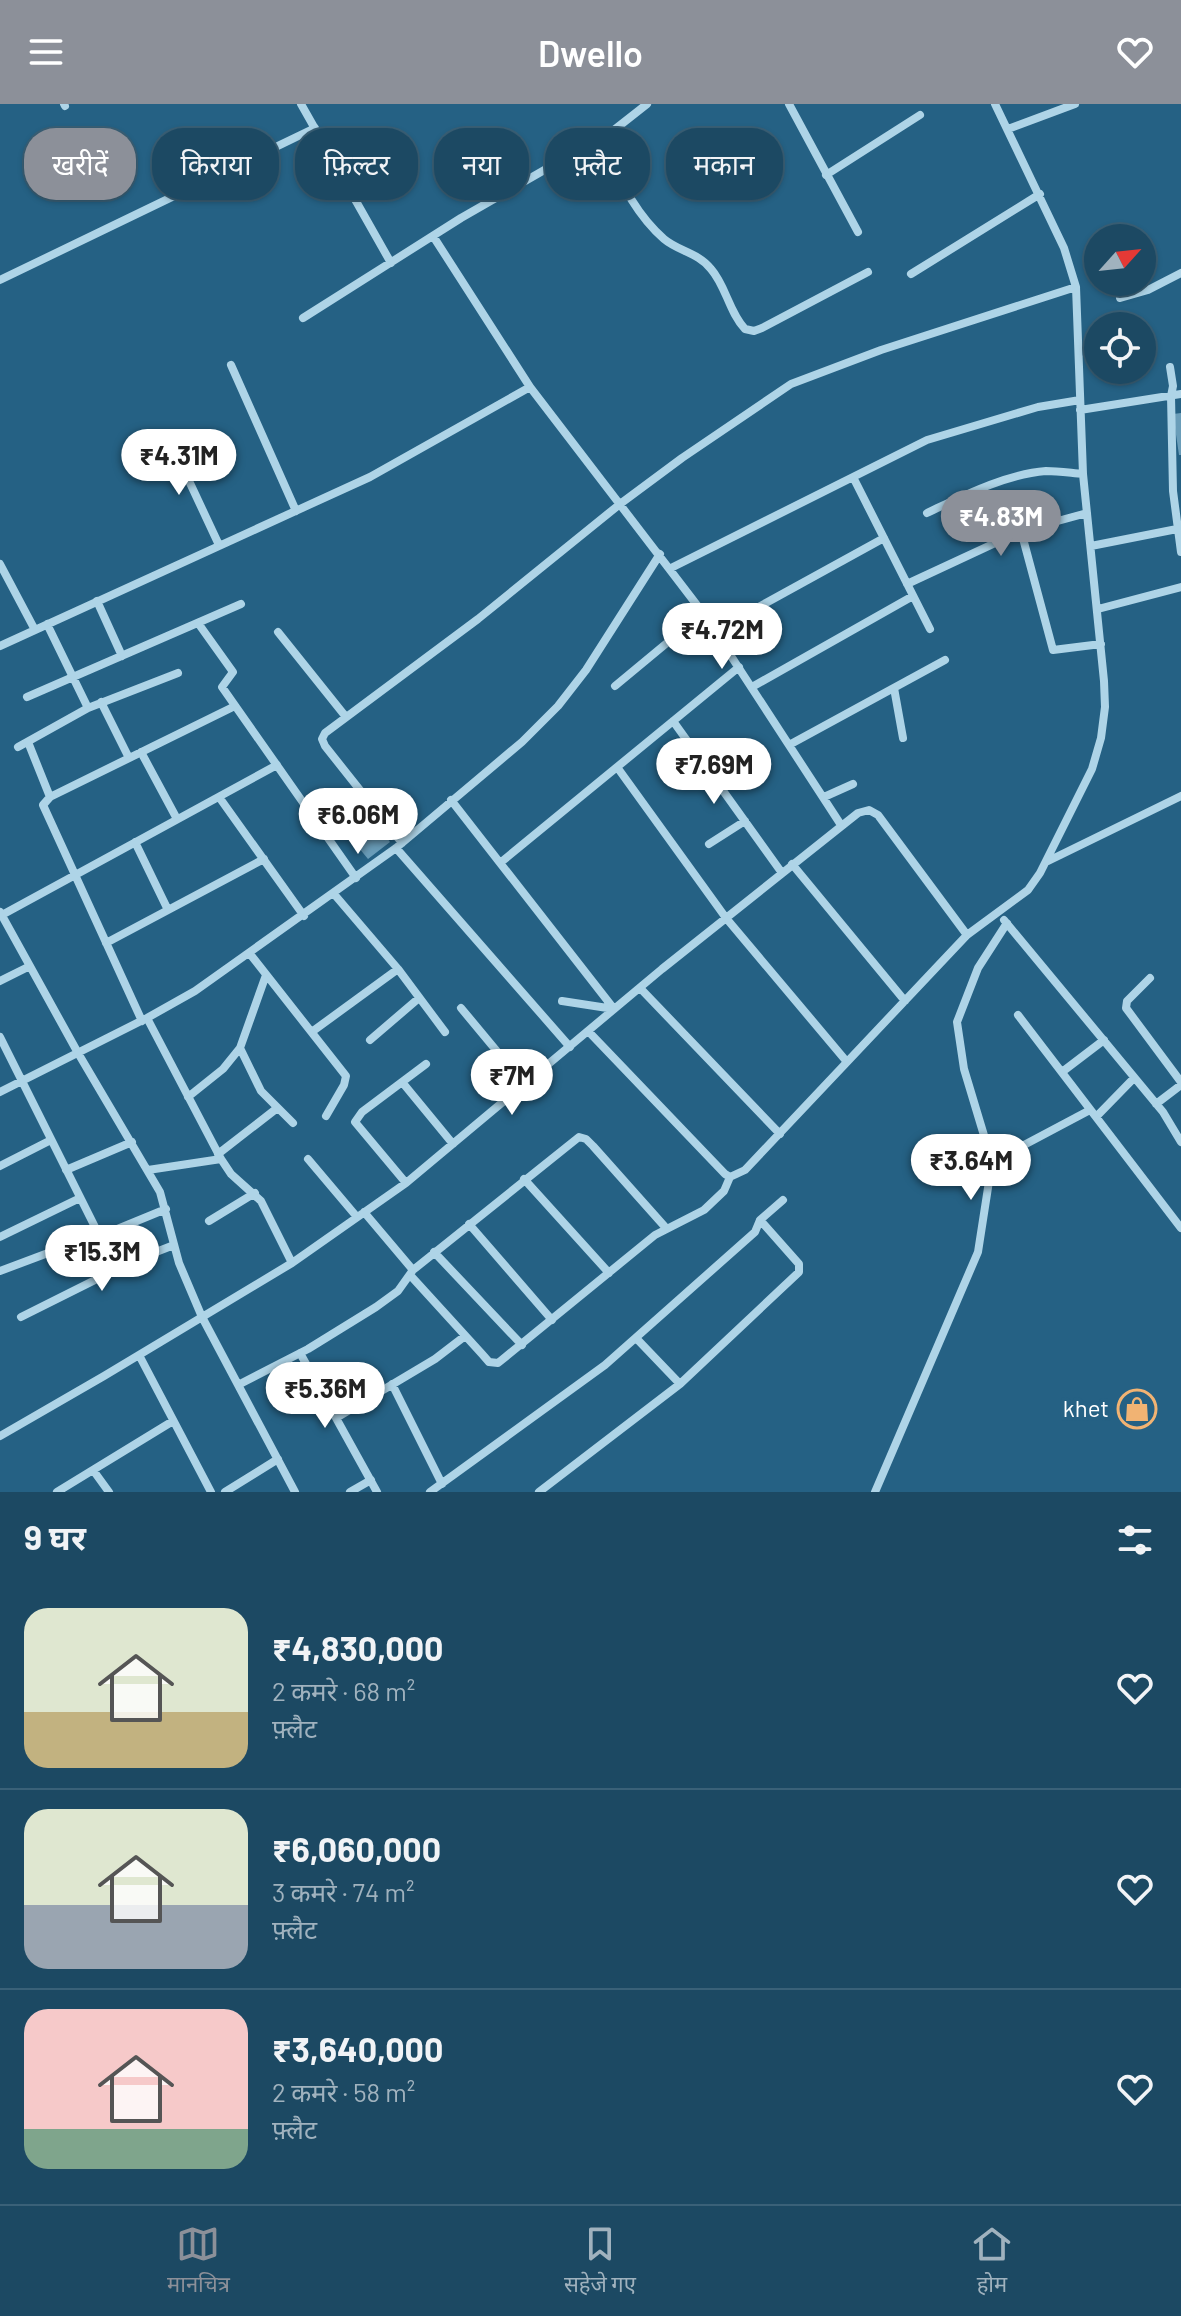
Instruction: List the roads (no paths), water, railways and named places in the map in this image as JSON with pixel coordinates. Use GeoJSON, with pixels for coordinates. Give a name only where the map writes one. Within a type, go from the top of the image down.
{"type":"FeatureCollection","features":[{"type":"Feature","properties":{"kind":"street"},"geometry":{"type":"LineString","coordinates":[[301,104],[315,128]]}},
{"type":"Feature","properties":{"kind":"street"},"geometry":{"type":"LineString","coordinates":[[615,128],[647,104]]}},
{"type":"Feature","properties":{"kind":"street"},"geometry":{"type":"LineString","coordinates":[[789,104],[858,232]]}},
{"type":"Feature","properties":{"kind":"street"},"geometry":{"type":"LineString","coordinates":[[308,1159],[489,1362],[503,1361],[666,1228],[704,1210],[724,1191],[730,1177],[745,1170],[967,935],[1028,890],[1046,862],[1092,769],[1101,738],[1105,707],[1083,474],[1076,287],[1064,248],[995,104]]}},
{"type":"Feature","properties":{"kind":"street"},"geometry":{"type":"LineString","coordinates":[[1008,129],[1075,104]]}},
{"type":"Feature","properties":{"kind":"street"},"geometry":{"type":"LineString","coordinates":[[826,175],[920,115]]}},
{"type":"Feature","properties":{"kind":"street"},"geometry":{"type":"LineString","coordinates":[[0,280],[295,138]]}},
{"type":"Feature","properties":{"kind":"street"},"geometry":{"type":"LineString","coordinates":[[303,318],[433,236],[545,171]]}},
{"type":"Feature","properties":{"kind":"street"},"geometry":{"type":"LineString","coordinates":[[911,274],[1040,194]]}},
{"type":"Feature","properties":{"kind":"street"},"geometry":{"type":"LineString","coordinates":[[356,200],[391,263]]}},
{"type":"Feature","properties":{"kind":"street"},"geometry":{"type":"LineString","coordinates":[[631,200],[666,241],[704,261],[714,271],[745,329],[754,331],[762,328],[868,272]]}},
{"type":"Feature","properties":{"kind":"street"},"geometry":{"type":"LineString","coordinates":[[433,236],[530,387],[703,613],[841,825]]}},
{"type":"Feature","properties":{"kind":"street"},"geometry":{"type":"LineString","coordinates":[[1120,298],[1148,290],[1181,273]]}},
{"type":"Feature","properties":{"kind":"street"},"geometry":{"type":"LineString","coordinates":[[570,1047],[399,846],[325,746],[322,739],[325,733],[478,619],[620,504],[791,384],[881,350],[1076,287]]}},
{"type":"Feature","properties":{"kind":"street"},"geometry":{"type":"LineString","coordinates":[[231,365],[296,511]]}},
{"type":"Feature","properties":{"kind":"street"},"geometry":{"type":"LineString","coordinates":[[1170,367],[1173,386],[1170,443],[1181,552]]}},
{"type":"Feature","properties":{"kind":"street"},"geometry":{"type":"LineString","coordinates":[[0,646],[370,477],[530,387]]}},
{"type":"Feature","properties":{"kind":"street"},"geometry":{"type":"LineString","coordinates":[[671,568],[927,440],[950,432],[1038,407],[1181,394]]}},
{"type":"Feature","properties":{"kind":"street"},"geometry":{"type":"LineString","coordinates":[[168,436],[219,545]]}},
{"type":"Feature","properties":{"kind":"street"},"geometry":{"type":"LineString","coordinates":[[927,513],[997,483],[1028,474],[1047,471],[1083,474]]}},
{"type":"Feature","properties":{"kind":"street"},"geometry":{"type":"LineString","coordinates":[[853,477],[930,629]]}},
{"type":"Feature","properties":{"kind":"street"},"geometry":{"type":"LineString","coordinates":[[907,584],[1021,531],[1087,513]]}},
{"type":"Feature","properties":{"kind":"street"},"geometry":{"type":"LineString","coordinates":[[1091,546],[1177,529]]}},
{"type":"Feature","properties":{"kind":"street"},"geometry":{"type":"LineString","coordinates":[[1021,531],[1053,650],[1101,644]]}},
{"type":"Feature","properties":{"kind":"street"},"geometry":{"type":"LineString","coordinates":[[715,631],[884,538]]}},
{"type":"Feature","properties":{"kind":"street"},"geometry":{"type":"LineString","coordinates":[[0,1092],[145,1020],[195,991],[399,846],[522,742],[558,706],[586,670],[660,554]]}},
{"type":"Feature","properties":{"kind":"street"},"geometry":{"type":"LineString","coordinates":[[0,564],[35,630]]}},
{"type":"Feature","properties":{"kind":"street"},"geometry":{"type":"LineString","coordinates":[[1098,609],[1181,587]]}},
{"type":"Feature","properties":{"kind":"street"},"geometry":{"type":"LineString","coordinates":[[752,687],[913,596]]}},
{"type":"Feature","properties":{"kind":"street"},"geometry":{"type":"LineString","coordinates":[[97,601],[122,656]]}},
{"type":"Feature","properties":{"kind":"street"},"geometry":{"type":"LineString","coordinates":[[27,697],[241,604]]}},
{"type":"Feature","properties":{"kind":"street"},"geometry":{"type":"LineString","coordinates":[[615,686],[703,613]]}},
{"type":"Feature","properties":{"kind":"street"},"geometry":{"type":"LineString","coordinates":[[198,623],[233,672],[222,687],[356,878]]}},
{"type":"Feature","properties":{"kind":"street"},"geometry":{"type":"LineString","coordinates":[[47,624],[88,708]]}},
{"type":"Feature","properties":{"kind":"street"},"geometry":{"type":"LineString","coordinates":[[278,632],[346,717]]}},
{"type":"Feature","properties":{"kind":"street"},"geometry":{"type":"LineString","coordinates":[[789,745],[945,660]]}},
{"type":"Feature","properties":{"kind":"street"},"geometry":{"type":"LineString","coordinates":[[500,863],[739,667]]}},
{"type":"Feature","properties":{"kind":"street"},"geometry":{"type":"LineString","coordinates":[[18,747],[88,708],[178,673]]}},
{"type":"Feature","properties":{"kind":"street"},"geometry":{"type":"LineString","coordinates":[[894,688],[903,738]]}},
{"type":"Feature","properties":{"kind":"street"},"geometry":{"type":"LineString","coordinates":[[101,702],[129,758]]}},
{"type":"Feature","properties":{"kind":"street"},"geometry":{"type":"LineString","coordinates":[[235,706],[50,797],[43,810],[145,1020],[219,1156],[231,1174],[255,1193],[292,1263]]}},
{"type":"Feature","properties":{"kind":"street"},"geometry":{"type":"LineString","coordinates":[[673,721],[782,873]]}},
{"type":"Feature","properties":{"kind":"street"},"geometry":{"type":"LineString","coordinates":[[28,742],[50,797]]}},
{"type":"Feature","properties":{"kind":"street"},"geometry":{"type":"LineString","coordinates":[[141,752],[177,819]]}},
{"type":"Feature","properties":{"kind":"street"},"geometry":{"type":"LineString","coordinates":[[277,765],[1,914],[78,1053],[148,1170],[166,1209],[174,1245],[202,1317],[295,1492]]}},
{"type":"Feature","properties":{"kind":"street"},"geometry":{"type":"LineString","coordinates":[[617,767],[726,918],[847,1062]]}},
{"type":"Feature","properties":{"kind":"street"},"geometry":{"type":"LineString","coordinates":[[824,797],[853,784]]}},
{"type":"Feature","properties":{"kind":"street"},"geometry":{"type":"LineString","coordinates":[[1046,862],[1181,796]]}},
{"type":"Feature","properties":{"kind":"street"},"geometry":{"type":"LineString","coordinates":[[219,797],[304,916]]}},
{"type":"Feature","properties":{"kind":"street"},"geometry":{"type":"LineString","coordinates":[[451,800],[614,1009]]}},
{"type":"Feature","properties":{"kind":"street"},"geometry":{"type":"LineString","coordinates":[[0,1436],[292,1263],[406,1183],[614,1009],[858,813],[869,810],[878,815],[967,935]]}},
{"type":"Feature","properties":{"kind":"street"},"geometry":{"type":"LineString","coordinates":[[709,844],[745,821]]}},
{"type":"Feature","properties":{"kind":"street"},"geometry":{"type":"LineString","coordinates":[[135,842],[168,910]]}},
{"type":"Feature","properties":{"kind":"street"},"geometry":{"type":"LineString","coordinates":[[106,943],[264,859]]}},
{"type":"Feature","properties":{"kind":"street"},"geometry":{"type":"LineString","coordinates":[[792,864],[905,1001]]}},
{"type":"Feature","properties":{"kind":"street"},"geometry":{"type":"LineString","coordinates":[[334,894],[398,969],[445,1032]]}},
{"type":"Feature","properties":{"kind":"street"},"geometry":{"type":"LineString","coordinates":[[999,914],[1156,1104],[1181,1142]]}},
{"type":"Feature","properties":{"kind":"street"},"geometry":{"type":"LineString","coordinates":[[875,1492],[978,1252],[992,1162],[964,1069],[957,1022],[978,968],[1007,923]]}},
{"type":"Feature","properties":{"kind":"street"},"geometry":{"type":"LineString","coordinates":[[250,954],[346,1076],[326,1116]]}},
{"type":"Feature","properties":{"kind":"street"},"geometry":{"type":"LineString","coordinates":[[0,981],[30,966]]}},
{"type":"Feature","properties":{"kind":"street"},"geometry":{"type":"LineString","coordinates":[[313,1031],[398,969]]}},
{"type":"Feature","properties":{"kind":"street"},"geometry":{"type":"LineString","coordinates":[[188,1097],[223,1069],[240,1048],[266,975]]}},
{"type":"Feature","properties":{"kind":"street"},"geometry":{"type":"LineString","coordinates":[[1150,978],[1127,1001],[1126,1008],[1181,1083],[1156,1104]]}},
{"type":"Feature","properties":{"kind":"street"},"geometry":{"type":"LineString","coordinates":[[640,988],[780,1134]]}},
{"type":"Feature","properties":{"kind":"street"},"geometry":{"type":"LineString","coordinates":[[370,1040],[419,998]]}},
{"type":"Feature","properties":{"kind":"street"},"geometry":{"type":"LineString","coordinates":[[562,1001],[614,1009]]}},
{"type":"Feature","properties":{"kind":"street"},"geometry":{"type":"LineString","coordinates":[[461,1008],[525,1085]]}},
{"type":"Feature","properties":{"kind":"street"},"geometry":{"type":"LineString","coordinates":[[1018,1015],[1177,1216],[1181,1228]]}},
{"type":"Feature","properties":{"kind":"street"},"geometry":{"type":"LineString","coordinates":[[588,1031],[730,1177]]}},
{"type":"Feature","properties":{"kind":"street"},"geometry":{"type":"LineString","coordinates":[[0,1037],[100,1237]]}},
{"type":"Feature","properties":{"kind":"street"},"geometry":{"type":"LineString","coordinates":[[1062,1072],[1104,1040]]}},
{"type":"Feature","properties":{"kind":"street"},"geometry":{"type":"LineString","coordinates":[[240,1048],[261,1091],[293,1123]]}},
{"type":"Feature","properties":{"kind":"street"},"geometry":{"type":"LineString","coordinates":[[406,1183],[355,1122],[362,1112],[426,1064]]}},
{"type":"Feature","properties":{"kind":"street"},"geometry":{"type":"LineString","coordinates":[[992,1162],[1093,1113],[1134,1078]]}},
{"type":"Feature","properties":{"kind":"street"},"geometry":{"type":"LineString","coordinates":[[402,1082],[453,1144]]}},
{"type":"Feature","properties":{"kind":"street"},"geometry":{"type":"LineString","coordinates":[[148,1170],[219,1156],[276,1109]]}},
{"type":"Feature","properties":{"kind":"street"},"geometry":{"type":"LineString","coordinates":[[238,1385],[300,1353],[398,1291],[411,1273],[434,1252],[579,1137],[586,1139],[666,1228]]}},
{"type":"Feature","properties":{"kind":"street"},"geometry":{"type":"LineString","coordinates":[[0,1166],[51,1140]]}},
{"type":"Feature","properties":{"kind":"street"},"geometry":{"type":"LineString","coordinates":[[66,1170],[132,1142]]}},
{"type":"Feature","properties":{"kind":"street"},"geometry":{"type":"LineString","coordinates":[[524,1179],[609,1273]]}},
{"type":"Feature","properties":{"kind":"street"},"geometry":{"type":"LineString","coordinates":[[209,1221],[255,1193]]}},
{"type":"Feature","properties":{"kind":"street"},"geometry":{"type":"LineString","coordinates":[[0,1237],[80,1198]]}},
{"type":"Feature","properties":{"kind":"street"},"geometry":{"type":"LineString","coordinates":[[430,1492],[605,1365],[755,1232],[760,1220],[783,1200]]}},
{"type":"Feature","properties":{"kind":"street"},"geometry":{"type":"LineString","coordinates":[[0,1271],[100,1237],[166,1209]]}},
{"type":"Feature","properties":{"kind":"street"},"geometry":{"type":"LineString","coordinates":[[539,1492],[680,1384],[799,1272],[799,1264],[760,1220]]}},
{"type":"Feature","properties":{"kind":"street"},"geometry":{"type":"LineString","coordinates":[[469,1224],[552,1320]]}},
{"type":"Feature","properties":{"kind":"street"},"geometry":{"type":"LineString","coordinates":[[21,1317],[133,1261],[174,1245]]}},
{"type":"Feature","properties":{"kind":"street"},"geometry":{"type":"LineString","coordinates":[[434,1252],[522,1345]]}},
{"type":"Feature","properties":{"kind":"street"},"geometry":{"type":"LineString","coordinates":[[336,1418],[435,1359],[465,1336]]}},
{"type":"Feature","properties":{"kind":"street"},"geometry":{"type":"LineString","coordinates":[[636,1338],[680,1384]]}},
{"type":"Feature","properties":{"kind":"street"},"geometry":{"type":"LineString","coordinates":[[300,1353],[377,1492]]}},
{"type":"Feature","properties":{"kind":"street"},"geometry":{"type":"LineString","coordinates":[[139,1355],[211,1492]]}},
{"type":"Feature","properties":{"kind":"street"},"geometry":{"type":"LineString","coordinates":[[392,1384],[442,1484]]}},
{"type":"Feature","properties":{"kind":"street"},"geometry":{"type":"LineString","coordinates":[[57,1492],[173,1421]]}},
{"type":"Feature","properties":{"kind":"street"},"geometry":{"type":"LineString","coordinates":[[225,1492],[278,1459]]}},
{"type":"Feature","properties":{"kind":"street"},"geometry":{"type":"LineString","coordinates":[[93,1470],[109,1492]]}},
{"type":"Feature","properties":{"kind":"street"},"geometry":{"type":"LineString","coordinates":[[350,1492],[371,1480]]}},
{"type":"Feature","properties":{"kind":"place","name":"khet"},"geometry":{"type":"Point","coordinates":[1137,1409]}}]}
